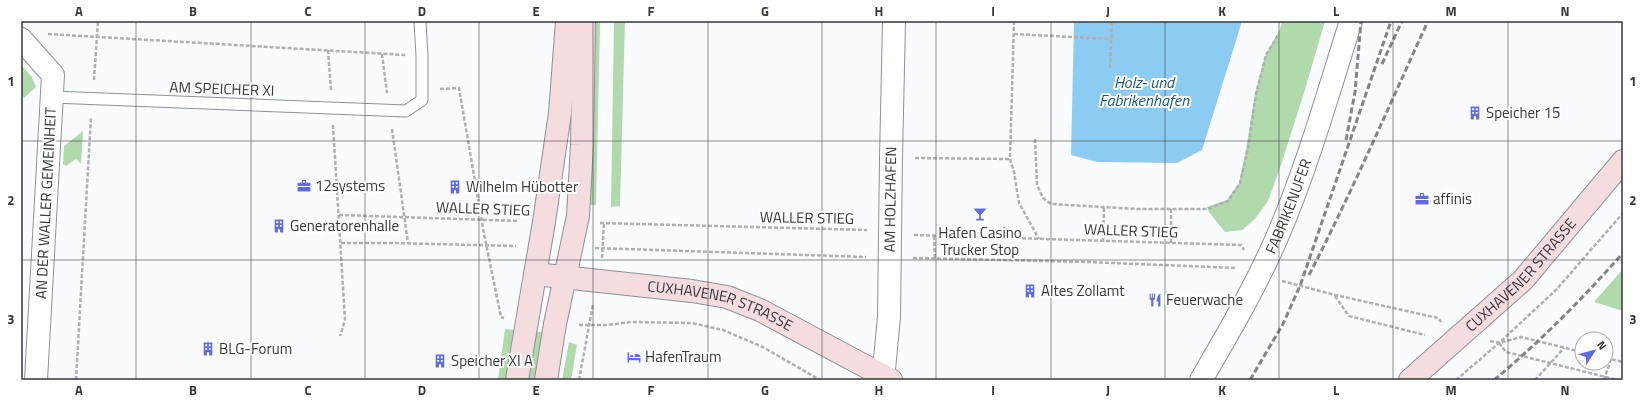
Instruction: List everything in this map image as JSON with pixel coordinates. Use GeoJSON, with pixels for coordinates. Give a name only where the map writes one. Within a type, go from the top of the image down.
{"type":"FeatureCollection","features":[{"type":"Feature","properties":{"kind":"street"},"geometry":{"type":"LineString","coordinates":[[517,380],[544,222],[560,113],[567,21]]}},
{"type":"Feature","properties":{"kind":"street"},"geometry":{"type":"LineString","coordinates":[[546,380],[555,324],[578,223],[582,145],[584,21]]}},
{"type":"Feature","properties":{"kind":"street","name":"AM HOLZHAFEN"},"geometry":{"type":"LineString","coordinates":[[886,379],[891,231],[894,21]]}},
{"type":"Feature","properties":{"kind":"street","name":"FABRIKENUFER"},"geometry":{"type":"LineString","coordinates":[[1201,380],[1261,272],[1281,227],[1309,156],[1351,21]]}},
{"type":"Feature","properties":{"kind":"street","name":"AN DER WALLER GEMEINHEIT"},"geometry":{"type":"LineString","coordinates":[[22,39],[53,75],[36,380]]}},
{"type":"Feature","properties":{"kind":"street","name":"CUXHAVENER STRASSE"},"geometry":{"type":"LineString","coordinates":[[1410,380],[1523,280],[1623,161]]}},
{"type":"Feature","properties":{"kind":"street","name":"CUXHAVENER STRASSE"},"geometry":{"type":"LineString","coordinates":[[535,274],[692,291],[727,297],[760,310],[886,379]]}},
{"type":"Feature","properties":{"kind":"lane","name":"AM SPEICHER XI"},"geometry":{"type":"LineString","coordinates":[[52,97],[390,112],[406,111],[422,100],[420,21]]}},
{"type":"Feature","properties":{"kind":"path"},"geometry":{"type":"LineString","coordinates":[[76,380],[92,99],[98,37],[98,21]]}},
{"type":"Feature","properties":{"kind":"path"},"geometry":{"type":"LineString","coordinates":[[1014,21],[1010,159],[1014,172],[1018,203],[1039,239]]}},
{"type":"Feature","properties":{"kind":"path"},"geometry":{"type":"LineString","coordinates":[[1110,68],[1112,21]]}},
{"type":"Feature","properties":{"kind":"path"},"geometry":{"type":"LineString","coordinates":[[22,39],[52,34],[382,54],[408,243]]}},
{"type":"Feature","properties":{"kind":"path"},"geometry":{"type":"LineString","coordinates":[[1014,34],[1111,39]]}},
{"type":"Feature","properties":{"kind":"path"},"geometry":{"type":"LineString","coordinates":[[1035,139],[1038,185],[1043,198],[1051,204],[1104,207],[1207,209],[1228,201],[1240,183],[1248,149],[1256,94],[1266,55],[1279,34]]}},
{"type":"Feature","properties":{"kind":"path"},"geometry":{"type":"LineString","coordinates":[[328,50],[345,320],[340,336]]}},
{"type":"Feature","properties":{"kind":"path"},"geometry":{"type":"LineString","coordinates":[[439,82],[440,89],[459,88],[486,245],[501,317]]}},
{"type":"Feature","properties":{"kind":"path"},"geometry":{"type":"LineString","coordinates":[[891,158],[1010,159]]}},
{"type":"Feature","properties":{"kind":"path"},"geometry":{"type":"LineString","coordinates":[[1103,242],[1104,207]]}},
{"type":"Feature","properties":{"kind":"path"},"geometry":{"type":"LineString","coordinates":[[1171,209],[1171,243]]}},
{"type":"Feature","properties":{"kind":"path"},"geometry":{"type":"LineString","coordinates":[[1456,380],[1499,344],[1556,290],[1623,213]]}},
{"type":"Feature","properties":{"kind":"path","name":"WALLER STIEG"},"geometry":{"type":"LineString","coordinates":[[339,215],[544,222]]}},
{"type":"Feature","properties":{"kind":"path","name":"WALLER STIEG"},"geometry":{"type":"LineString","coordinates":[[578,223],[891,231],[911,235],[934,236],[1241,245],[1261,272]]}},
{"type":"Feature","properties":{"kind":"path"},"geometry":{"type":"LineString","coordinates":[[934,236],[935,258]]}},
{"type":"Feature","properties":{"kind":"path"},"geometry":{"type":"LineString","coordinates":[[340,243],[540,246]]}},
{"type":"Feature","properties":{"kind":"path","name":"WALLER STIEG"},"geometry":{"type":"LineString","coordinates":[[572,247],[890,258],[1224,266],[1261,272],[1273,279],[1335,295],[1438,318],[1445,330],[1499,344],[1506,352],[1604,378],[1618,380]]}},
{"type":"Feature","properties":{"kind":"path"},"geometry":{"type":"LineString","coordinates":[[1335,295],[1349,316],[1427,335]]}},
{"type":"Feature","properties":{"kind":"path"},"geometry":{"type":"LineString","coordinates":[[589,326],[632,322],[692,323],[717,328],[763,347],[820,380]]}},
{"type":"Feature","properties":{"kind":"path"},"geometry":{"type":"LineString","coordinates":[[1499,344],[1521,337],[1574,350]]}},
{"type":"Feature","properties":{"kind":"path"},"geometry":{"type":"LineString","coordinates":[[1535,380],[1564,348]]}},
{"type":"Feature","properties":{"kind":"green space"},"geometry":{"type":"Polygon","coordinates":[[[592,21],[600,21],[596,205],[588,205],[592,21]]]}},
{"type":"Feature","properties":{"kind":"green space"},"geometry":{"type":"Polygon","coordinates":[[[614,21],[625,21],[620,206],[611,207],[614,21]]]}},
{"type":"Feature","properties":{"kind":"green space"},"geometry":{"type":"Polygon","coordinates":[[[1282,21],[1325,21],[1303,96],[1268,201],[1255,219],[1242,230],[1225,232],[1209,212],[1207,207],[1227,200],[1239,183],[1255,94],[1265,56],[1280,29],[1282,21]]]}},
{"type":"Feature","properties":{"kind":"green space"},"geometry":{"type":"Polygon","coordinates":[[[21,65],[32,77],[36,87],[24,98],[21,94],[21,65]]]}},
{"type":"Feature","properties":{"kind":"green space"},"geometry":{"type":"Polygon","coordinates":[[[83,131],[81,164],[76,159],[66,166],[63,164],[64,146],[83,131]]]}},
{"type":"Feature","properties":{"kind":"green space"},"geometry":{"type":"Polygon","coordinates":[[[1623,269],[1623,311],[1594,302],[1623,269]]]}},
{"type":"Feature","properties":{"kind":"green space"},"geometry":{"type":"Polygon","coordinates":[[[505,329],[515,330],[507,380],[498,380],[505,329]]]}},
{"type":"Feature","properties":{"kind":"green space"},"geometry":{"type":"Polygon","coordinates":[[[530,330],[545,333],[536,380],[523,380],[530,330]]]}},
{"type":"Feature","properties":{"kind":"green space"},"geometry":{"type":"Polygon","coordinates":[[[569,342],[577,345],[571,380],[562,380],[569,342]]]}},
{"type":"Feature","properties":{"kind":"water","name":"Holz- und Fabrikenhafen"},"geometry":{"type":"Polygon","coordinates":[[[1074,21],[1242,21],[1202,150],[1177,163],[1097,162],[1071,155],[1074,21]]]}},
{"type":"Feature","properties":{"kind":"railway"},"geometry":{"type":"LineString","coordinates":[[1346,140],[1355,92],[1361,21]]}},
{"type":"Feature","properties":{"kind":"railway"},"geometry":{"type":"LineString","coordinates":[[1250,380],[1283,324],[1300,286],[1391,21]]}},
{"type":"Feature","properties":{"kind":"railway"},"geometry":{"type":"LineString","coordinates":[[1382,64],[1402,21]]}},
{"type":"Feature","properties":{"kind":"railway"},"geometry":{"type":"LineString","coordinates":[[1309,275],[1355,181],[1428,21]]}},
{"type":"Feature","properties":{"kind":"railway"},"geometry":{"type":"LineString","coordinates":[[1494,380],[1561,319],[1623,253]]}},
{"type":"Feature","properties":{"kind":"place","name":"Speicher 15"},"geometry":{"type":"Point","coordinates":[1475,113]}},
{"type":"Feature","properties":{"kind":"place","name":"12systems"},"geometry":{"type":"Point","coordinates":[304,186]}},
{"type":"Feature","properties":{"kind":"place","name":"Wilhelm Hübotter"},"geometry":{"type":"Point","coordinates":[455,187]}},
{"type":"Feature","properties":{"kind":"place","name":"affinis"},"geometry":{"type":"Point","coordinates":[1422,199]}},
{"type":"Feature","properties":{"kind":"place","name":"Hafen Casino Trucker Stop"},"geometry":{"type":"Point","coordinates":[980,214]}},
{"type":"Feature","properties":{"kind":"place","name":"Generatorenhalle"},"geometry":{"type":"Point","coordinates":[279,226]}},
{"type":"Feature","properties":{"kind":"place","name":"Altes Zollamt"},"geometry":{"type":"Point","coordinates":[1030,291]}},
{"type":"Feature","properties":{"kind":"place","name":"Feuerwache"},"geometry":{"type":"Point","coordinates":[1155,300]}},
{"type":"Feature","properties":{"kind":"place","name":"BLG-Forum"},"geometry":{"type":"Point","coordinates":[208,349]}},
{"type":"Feature","properties":{"kind":"place","name":"HafenTraum"},"geometry":{"type":"Point","coordinates":[634,357]}},
{"type":"Feature","properties":{"kind":"place","name":"Speicher XI A"},"geometry":{"type":"Point","coordinates":[440,361]}}]}
